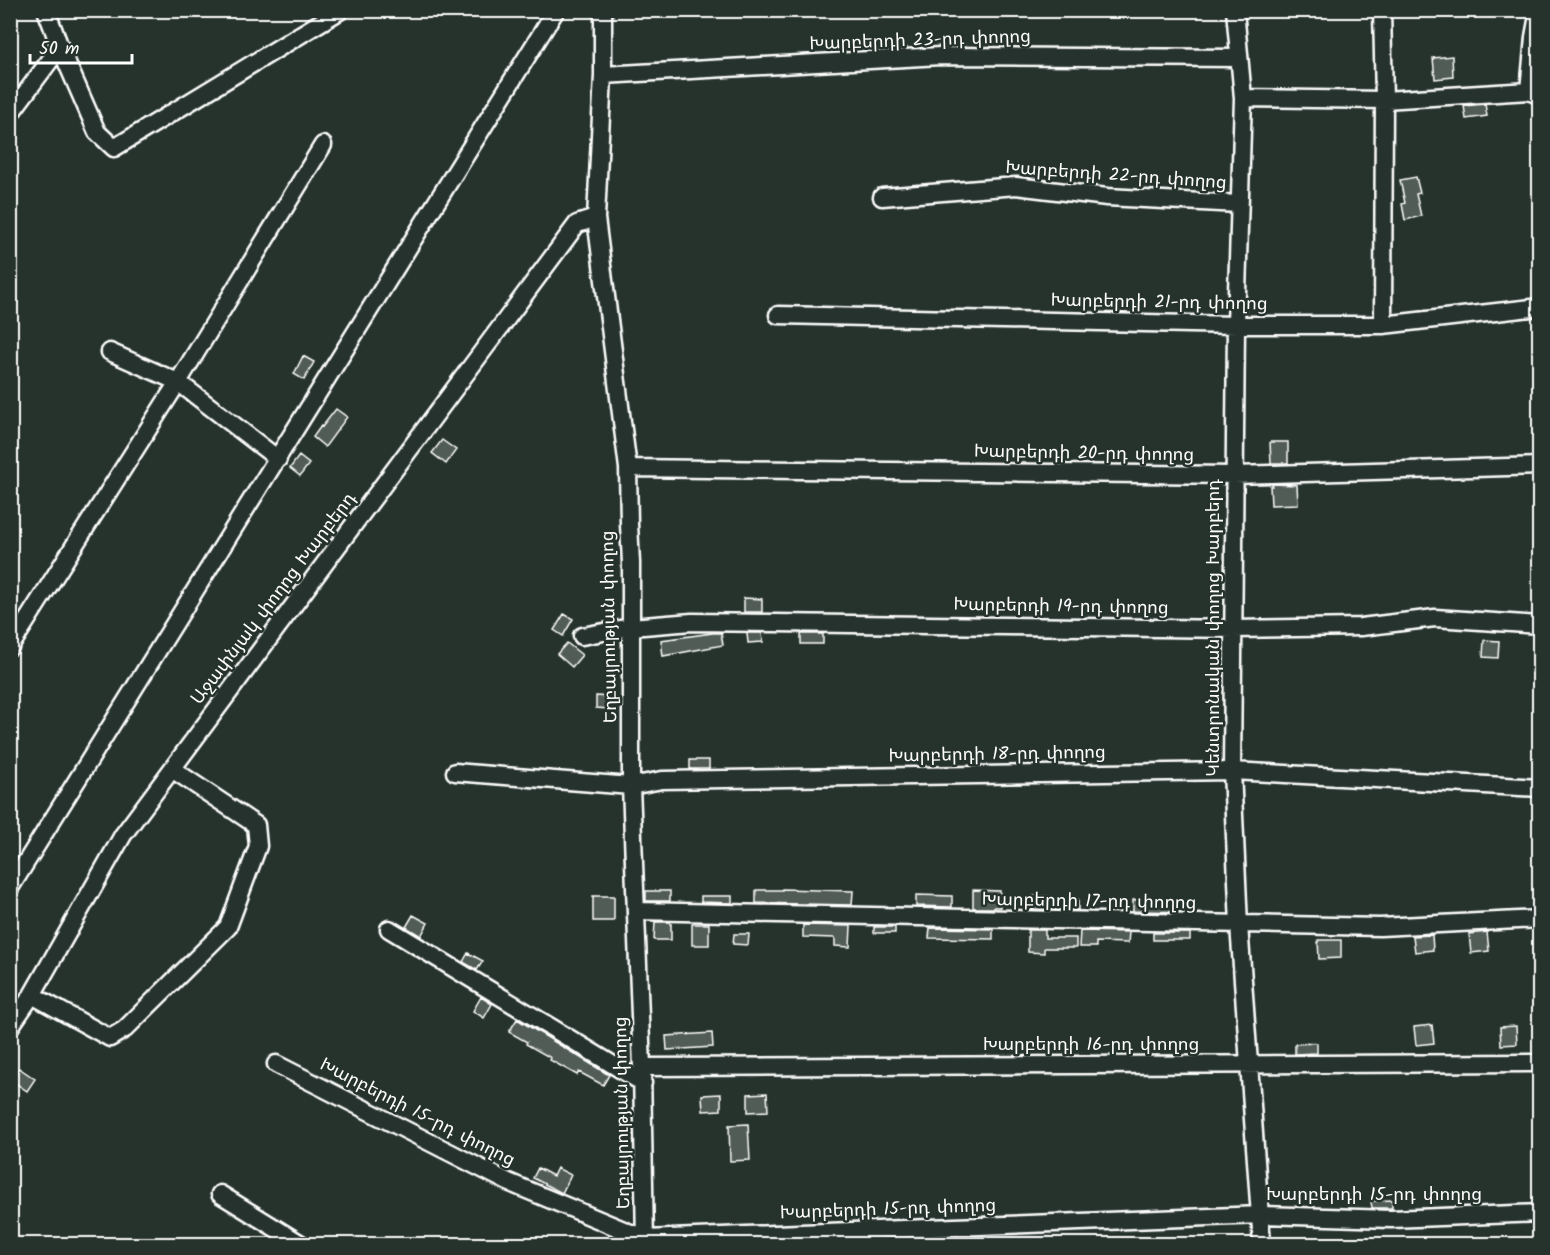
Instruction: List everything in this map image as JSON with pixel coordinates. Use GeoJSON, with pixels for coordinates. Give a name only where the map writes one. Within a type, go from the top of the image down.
{"type":"FeatureCollection","features":[{"type":"Feature","properties":{"kind":"street"},"geometry":{"type":"LineString","coordinates":[[46,10],[97,132],[114,148],[341,10]]}},
{"type":"Feature","properties":{"kind":"street"},"geometry":{"type":"LineString","coordinates":[[10,888],[556,10]]}},
{"type":"Feature","properties":{"kind":"street","name":"Եղբայրության փողոց"},"geometry":{"type":"LineString","coordinates":[[603,10],[603,75],[596,218],[628,468],[631,563],[631,786],[643,1075],[645,1242]]}},
{"type":"Feature","properties":{"kind":"street","name":"Կենտրոնական փողոց Խարբերդ"},"geometry":{"type":"LineString","coordinates":[[1235,10],[1243,98],[1236,325],[1232,771],[1239,925],[1262,1245]]}},
{"type":"Feature","properties":{"kind":"street"},"geometry":{"type":"LineString","coordinates":[[1382,10],[1383,325]]}},
{"type":"Feature","properties":{"kind":"street"},"geometry":{"type":"LineString","coordinates":[[1243,98],[1384,100],[1534,94],[1534,37],[1539,10]]}},
{"type":"Feature","properties":{"kind":"street"},"geometry":{"type":"LineString","coordinates":[[10,114],[60,47]]}},
{"type":"Feature","properties":{"kind":"street","name":"Խարբերդի 23-րդ փողոց"},"geometry":{"type":"LineString","coordinates":[[603,75],[940,56],[1239,58]]}},
{"type":"Feature","properties":{"kind":"street"},"geometry":{"type":"LineString","coordinates":[[10,647],[178,382],[323,145]]}},
{"type":"Feature","properties":{"kind":"street","name":"Խարբերդի 22-րդ փողոց"},"geometry":{"type":"LineString","coordinates":[[882,197],[1016,186],[1107,197],[1239,204]]}},
{"type":"Feature","properties":{"kind":"street","name":"Աջափնյակ փողոց Խարբերդ"},"geometry":{"type":"LineString","coordinates":[[11,1026],[32,995],[123,835],[578,224],[596,218]]}},
{"type":"Feature","properties":{"kind":"street","name":"Խարբերդի 21-րդ փողոց"},"geometry":{"type":"LineString","coordinates":[[778,315],[1236,325],[1383,325],[1539,307]]}},
{"type":"Feature","properties":{"kind":"street"},"geometry":{"type":"LineString","coordinates":[[110,352],[178,382],[278,459]]}},
{"type":"Feature","properties":{"kind":"street","name":"Խարբերդի 20-րդ փողոց"},"geometry":{"type":"LineString","coordinates":[[628,468],[1234,475],[1539,466]]}},
{"type":"Feature","properties":{"kind":"street","name":"Խարբերդի 19-րդ փողոց"},"geometry":{"type":"LineString","coordinates":[[582,636],[631,627],[692,622],[1234,629],[1361,627],[1435,618],[1539,625]]}},
{"type":"Feature","properties":{"kind":"street"},"geometry":{"type":"LineString","coordinates":[[32,995],[110,1038],[125,1029],[228,927],[258,846],[256,825],[172,769]]}},
{"type":"Feature","properties":{"kind":"street","name":"Խարբերդի 18-րդ փողոց"},"geometry":{"type":"LineString","coordinates":[[455,772],[631,786],[662,780],[1232,771],[1539,788]]}},
{"type":"Feature","properties":{"kind":"street","name":"Խարբերդի 17-րդ փողոց"},"geometry":{"type":"LineString","coordinates":[[637,911],[1380,927],[1539,919]]}},
{"type":"Feature","properties":{"kind":"street"},"geometry":{"type":"LineString","coordinates":[[389,929],[643,1075]]}},
{"type":"Feature","properties":{"kind":"street","name":"Խարբերդի 16-րդ փողոց"},"geometry":{"type":"LineString","coordinates":[[643,1075],[1249,1064],[1539,1063]]}},
{"type":"Feature","properties":{"kind":"street","name":"Խարբերդի 15-րդ փողոց"},"geometry":{"type":"LineString","coordinates":[[276,1064],[508,1182],[645,1242],[1261,1215],[1391,1219],[1539,1213]]}},
{"type":"Feature","properties":{"kind":"street"},"geometry":{"type":"LineString","coordinates":[[220,1194],[300,1245]]}},
{"type":"Feature","properties":{"kind":"building"},"geometry":{"type":"Polygon","coordinates":[[[1452,56],[1453,77],[1435,79],[1433,58],[1452,56]]]}},
{"type":"Feature","properties":{"kind":"building"},"geometry":{"type":"Polygon","coordinates":[[[1485,104],[1487,116],[1466,119],[1464,106],[1485,104]]]}},
{"type":"Feature","properties":{"kind":"building"},"geometry":{"type":"Polygon","coordinates":[[[1416,177],[1420,193],[1416,194],[1421,216],[1405,220],[1402,204],[1405,203],[1400,180],[1416,177]]]}},
{"type":"Feature","properties":{"kind":"building"},"geometry":{"type":"Polygon","coordinates":[[[303,356],[314,362],[304,380],[294,374],[303,356]]]}},
{"type":"Feature","properties":{"kind":"building"},"geometry":{"type":"Polygon","coordinates":[[[336,409],[347,417],[325,447],[313,437],[336,409]]]}},
{"type":"Feature","properties":{"kind":"building"},"geometry":{"type":"Polygon","coordinates":[[[442,440],[456,450],[446,464],[432,453],[442,440]]]}},
{"type":"Feature","properties":{"kind":"building"},"geometry":{"type":"Polygon","coordinates":[[[1270,442],[1288,442],[1288,463],[1271,463],[1270,442]]]}},
{"type":"Feature","properties":{"kind":"building"},"geometry":{"type":"Polygon","coordinates":[[[299,456],[309,464],[300,476],[290,468],[299,456]]]}},
{"type":"Feature","properties":{"kind":"building"},"geometry":{"type":"Polygon","coordinates":[[[1272,484],[1297,485],[1298,504],[1271,505],[1270,486],[1272,484]]]}},
{"type":"Feature","properties":{"kind":"building"},"geometry":{"type":"Polygon","coordinates":[[[744,598],[762,599],[762,612],[744,612],[744,598]]]}},
{"type":"Feature","properties":{"kind":"building"},"geometry":{"type":"Polygon","coordinates":[[[564,614],[573,619],[563,636],[554,630],[564,614]]]}},
{"type":"Feature","properties":{"kind":"building"},"geometry":{"type":"Polygon","coordinates":[[[721,633],[723,645],[663,656],[661,640],[721,633]]]}},
{"type":"Feature","properties":{"kind":"building"},"geometry":{"type":"Polygon","coordinates":[[[747,633],[762,633],[763,642],[748,643],[747,633]]]}},
{"type":"Feature","properties":{"kind":"building"},"geometry":{"type":"Polygon","coordinates":[[[801,634],[823,634],[823,644],[801,644],[801,634]]]}},
{"type":"Feature","properties":{"kind":"building"},"geometry":{"type":"Polygon","coordinates":[[[1484,640],[1499,641],[1498,658],[1483,657],[1484,640]]]}},
{"type":"Feature","properties":{"kind":"building"},"geometry":{"type":"Polygon","coordinates":[[[567,643],[582,655],[572,667],[557,654],[567,643]]]}},
{"type":"Feature","properties":{"kind":"building"},"geometry":{"type":"Polygon","coordinates":[[[596,696],[609,697],[609,709],[596,708],[596,696]]]}},
{"type":"Feature","properties":{"kind":"building"},"geometry":{"type":"Polygon","coordinates":[[[690,760],[709,760],[709,769],[690,769],[690,760]]]}},
{"type":"Feature","properties":{"kind":"building"},"geometry":{"type":"Polygon","coordinates":[[[756,890],[853,891],[852,905],[756,903],[756,890]]]}},
{"type":"Feature","properties":{"kind":"building"},"geometry":{"type":"Polygon","coordinates":[[[973,890],[1000,891],[1000,907],[973,908],[973,890]]]}},
{"type":"Feature","properties":{"kind":"building"},"geometry":{"type":"Polygon","coordinates":[[[646,891],[670,891],[670,901],[646,901],[646,891]]]}},
{"type":"Feature","properties":{"kind":"building"},"geometry":{"type":"Polygon","coordinates":[[[916,895],[952,896],[952,907],[916,906],[916,895]]]}},
{"type":"Feature","properties":{"kind":"building"},"geometry":{"type":"Polygon","coordinates":[[[593,896],[614,896],[614,921],[593,921],[593,896]]]}},
{"type":"Feature","properties":{"kind":"building"},"geometry":{"type":"Polygon","coordinates":[[[701,896],[732,896],[732,903],[701,902],[701,896]]]}},
{"type":"Feature","properties":{"kind":"building"},"geometry":{"type":"Polygon","coordinates":[[[1033,896],[1047,896],[1047,899],[1078,899],[1078,910],[1033,909],[1033,896]]]}},
{"type":"Feature","properties":{"kind":"building"},"geometry":{"type":"Polygon","coordinates":[[[1133,900],[1192,901],[1192,912],[1133,911],[1133,900]]]}},
{"type":"Feature","properties":{"kind":"building"},"geometry":{"type":"Polygon","coordinates":[[[413,915],[428,923],[421,936],[406,927],[413,915]]]}},
{"type":"Feature","properties":{"kind":"building"},"geometry":{"type":"Polygon","coordinates":[[[655,922],[670,922],[671,940],[654,940],[655,922]]]}},
{"type":"Feature","properties":{"kind":"building"},"geometry":{"type":"Polygon","coordinates":[[[692,924],[709,924],[709,945],[692,945],[692,924]]]}},
{"type":"Feature","properties":{"kind":"building"},"geometry":{"type":"Polygon","coordinates":[[[803,925],[851,926],[850,947],[835,946],[835,938],[803,937],[803,925]]]}},
{"type":"Feature","properties":{"kind":"building"},"geometry":{"type":"Polygon","coordinates":[[[874,927],[895,927],[895,933],[874,933],[874,927]]]}},
{"type":"Feature","properties":{"kind":"building"},"geometry":{"type":"Polygon","coordinates":[[[930,928],[993,929],[993,939],[929,938],[930,928]]]}},
{"type":"Feature","properties":{"kind":"building"},"geometry":{"type":"Polygon","coordinates":[[[1028,930],[1045,930],[1045,938],[1076,938],[1076,948],[1044,948],[1044,953],[1028,952],[1028,930]]]}},
{"type":"Feature","properties":{"kind":"building"},"geometry":{"type":"Polygon","coordinates":[[[1080,931],[1129,932],[1128,943],[1096,942],[1096,947],[1079,947],[1080,931]]]}},
{"type":"Feature","properties":{"kind":"building"},"geometry":{"type":"Polygon","coordinates":[[[1487,932],[1489,951],[1471,953],[1469,934],[1487,932]]]}},
{"type":"Feature","properties":{"kind":"building"},"geometry":{"type":"Polygon","coordinates":[[[1153,933],[1190,933],[1190,940],[1153,940],[1153,933]]]}},
{"type":"Feature","properties":{"kind":"building"},"geometry":{"type":"Polygon","coordinates":[[[734,934],[749,934],[748,945],[733,944],[734,934]]]}},
{"type":"Feature","properties":{"kind":"building"},"geometry":{"type":"Polygon","coordinates":[[[1432,935],[1433,950],[1415,952],[1413,936],[1432,935]]]}},
{"type":"Feature","properties":{"kind":"building"},"geometry":{"type":"Polygon","coordinates":[[[1318,940],[1341,940],[1341,958],[1319,959],[1318,940]]]}},
{"type":"Feature","properties":{"kind":"building"},"geometry":{"type":"Polygon","coordinates":[[[468,953],[483,961],[477,970],[463,962],[468,953]]]}},
{"type":"Feature","properties":{"kind":"building"},"geometry":{"type":"Polygon","coordinates":[[[481,997],[492,1004],[484,1018],[473,1011],[481,997]]]}},
{"type":"Feature","properties":{"kind":"building"},"geometry":{"type":"Polygon","coordinates":[[[517,1019],[609,1075],[603,1085],[579,1072],[577,1075],[550,1060],[551,1058],[509,1032],[517,1019]]]}},
{"type":"Feature","properties":{"kind":"building"},"geometry":{"type":"Polygon","coordinates":[[[1432,1025],[1434,1043],[1416,1045],[1414,1027],[1432,1025]]]}},
{"type":"Feature","properties":{"kind":"building"},"geometry":{"type":"Polygon","coordinates":[[[1516,1026],[1517,1044],[1501,1045],[1500,1027],[1516,1026]]]}},
{"type":"Feature","properties":{"kind":"building"},"geometry":{"type":"Polygon","coordinates":[[[712,1033],[713,1047],[667,1050],[666,1036],[712,1033]]]}},
{"type":"Feature","properties":{"kind":"building"},"geometry":{"type":"Polygon","coordinates":[[[1317,1043],[1317,1053],[1295,1054],[1295,1044],[1317,1043]]]}},
{"type":"Feature","properties":{"kind":"building"},"geometry":{"type":"Polygon","coordinates":[[[19,1068],[35,1079],[27,1091],[11,1080],[19,1068]]]}},
{"type":"Feature","properties":{"kind":"building"},"geometry":{"type":"Polygon","coordinates":[[[767,1093],[768,1111],[748,1112],[748,1094],[767,1093]]]}},
{"type":"Feature","properties":{"kind":"building"},"geometry":{"type":"Polygon","coordinates":[[[721,1094],[721,1110],[703,1111],[702,1095],[721,1094]]]}},
{"type":"Feature","properties":{"kind":"building"},"geometry":{"type":"Polygon","coordinates":[[[748,1124],[750,1160],[730,1161],[729,1125],[748,1124]]]}},
{"type":"Feature","properties":{"kind":"building"},"geometry":{"type":"Polygon","coordinates":[[[538,1168],[553,1176],[557,1168],[571,1175],[562,1193],[533,1178],[538,1168]]]}},
{"type":"Feature","properties":{"kind":"building"},"geometry":{"type":"Polygon","coordinates":[[[1392,1200],[1392,1208],[1372,1208],[1371,1201],[1392,1200]]]}}]}
